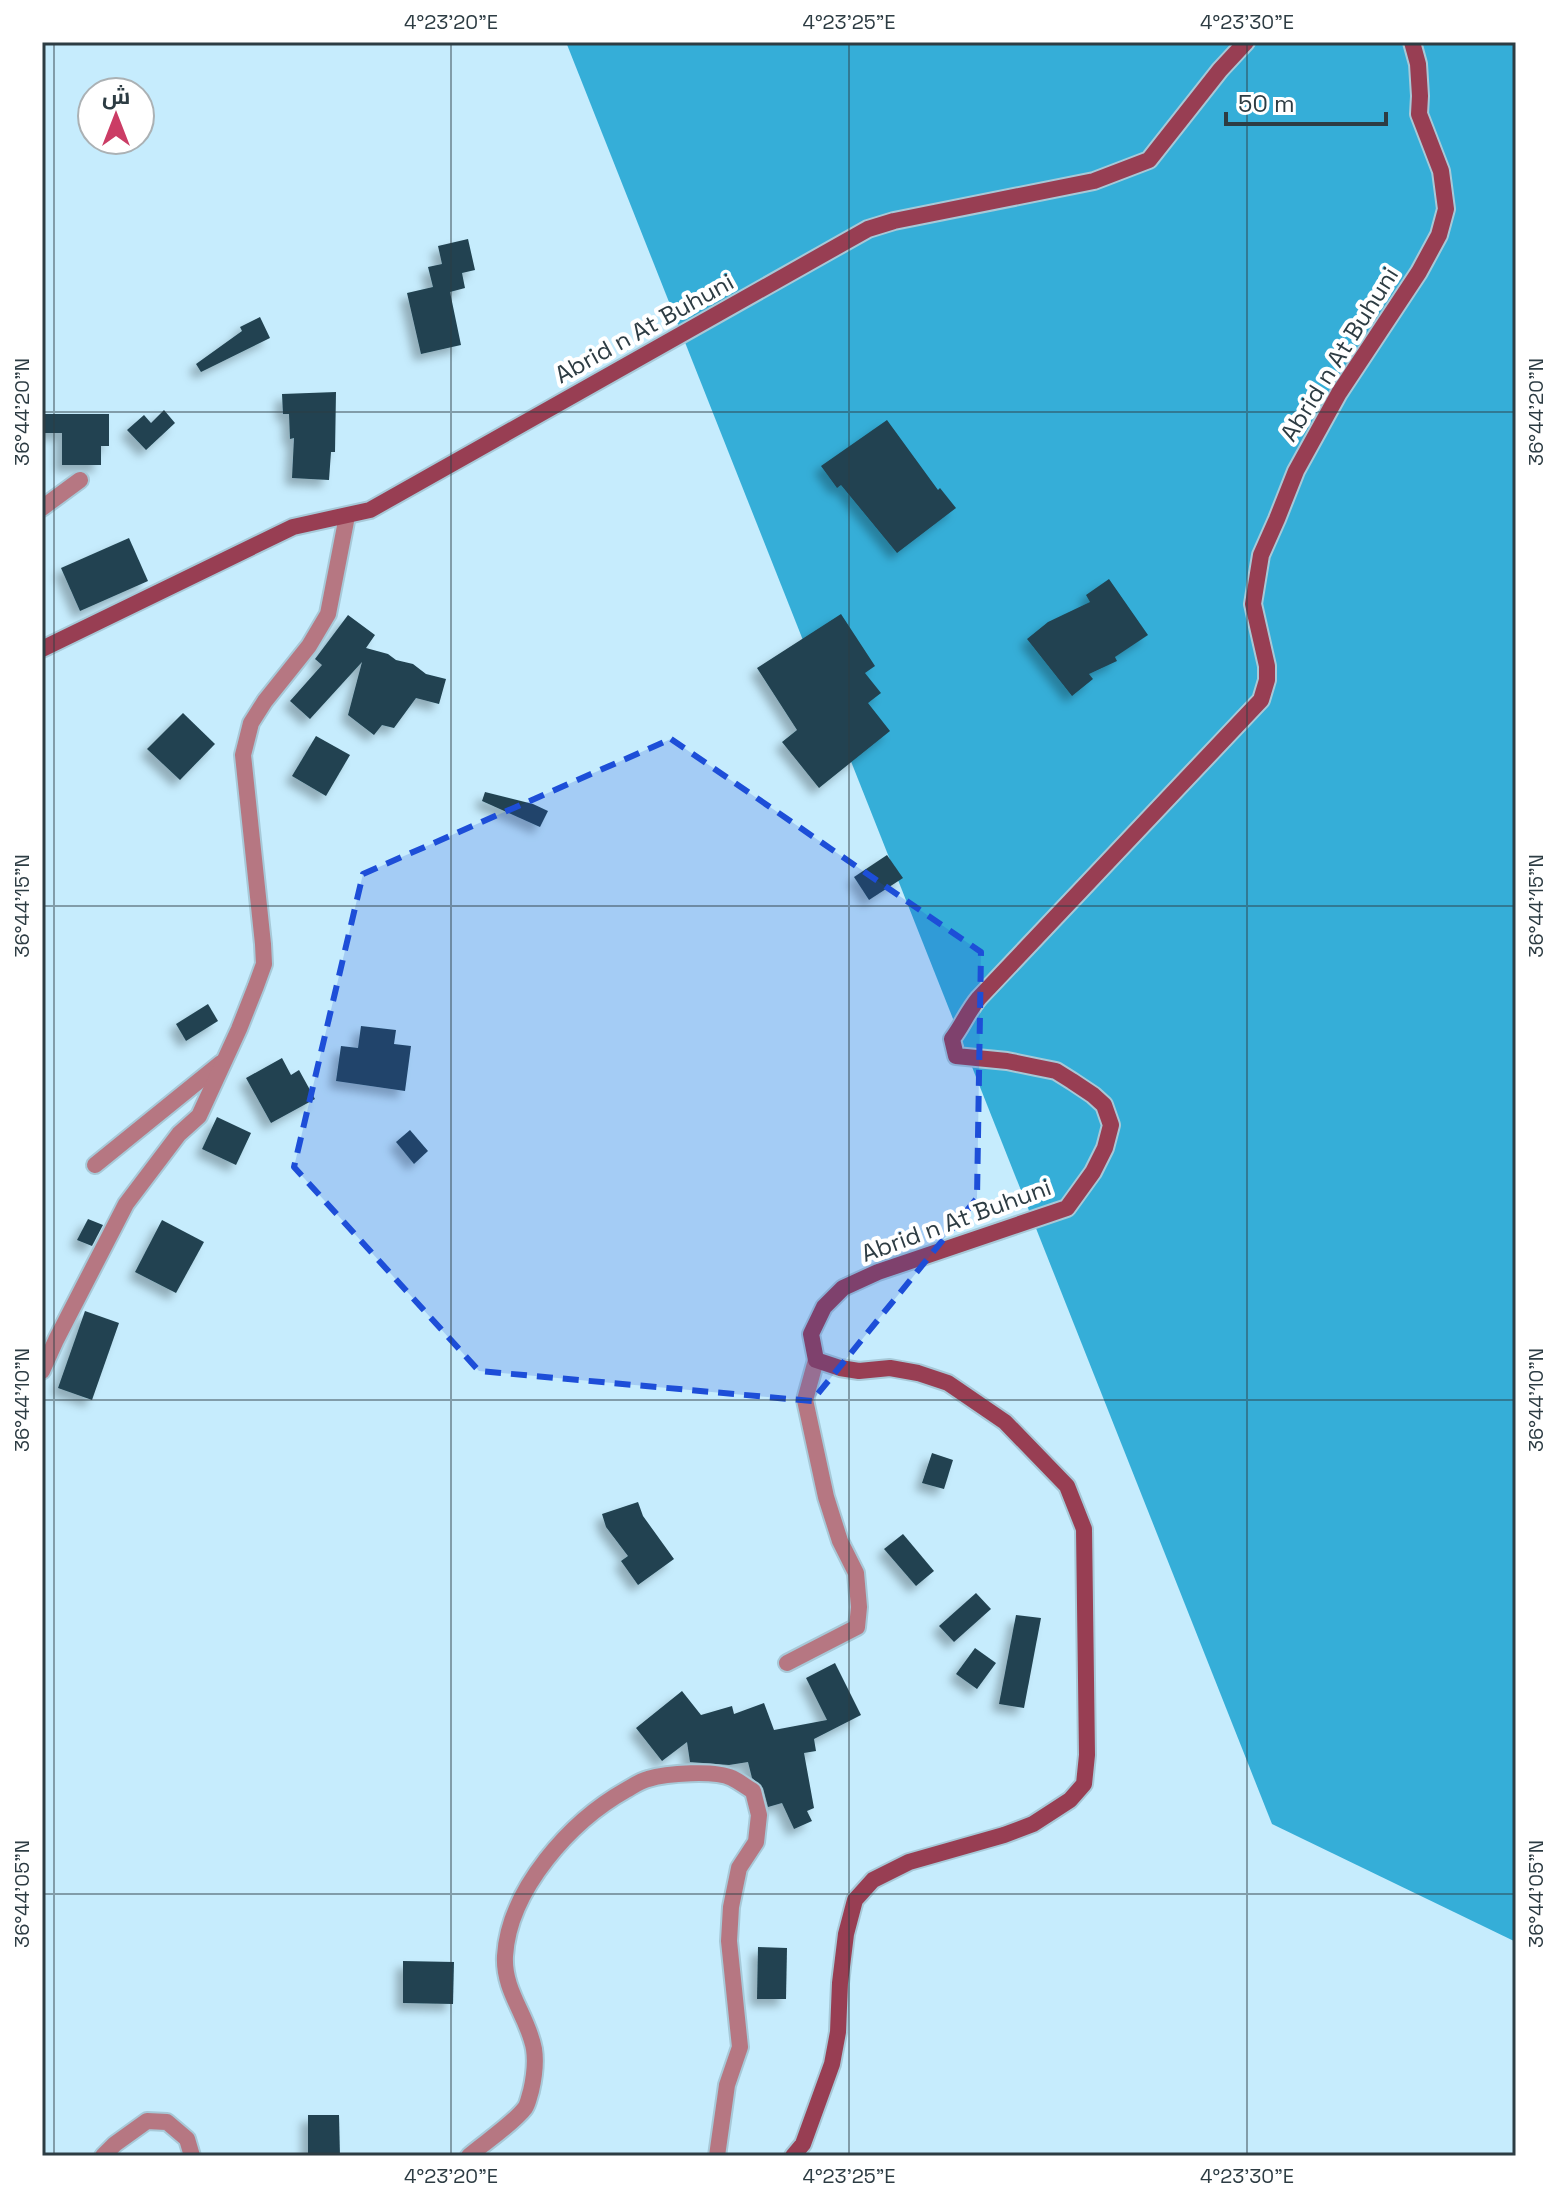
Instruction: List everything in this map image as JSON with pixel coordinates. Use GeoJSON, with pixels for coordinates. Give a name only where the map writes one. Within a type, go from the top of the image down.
{"type":"FeatureCollection","features":[{"type":"Feature","properties":{"kind":"street","name":"Abrid n At Buhuni"},"geometry":{"type":"LineString","coordinates":[[42,649],[293,527],[370,510],[868,229],[894,221],[1094,181],[1149,160],[1246,42]]}},
{"type":"Feature","properties":{"kind":"street","name":"Abrid n At Buhuni"},"geometry":{"type":"LineString","coordinates":[[816,1360],[811,1334],[824,1307],[843,1288],[878,1272],[1067,1208],[1093,1172],[1105,1148],[1111,1125],[1104,1105],[1093,1095],[1056,1071],[1007,1061],[956,1056],[952,1039],[979,998],[1261,700],[1267,680],[1267,666],[1253,604],[1261,555],[1296,471],[1339,393],[1419,272],[1439,235],[1446,209],[1441,171],[1419,114],[1418,64],[1412,42]]}},
{"type":"Feature","properties":{"kind":"street"},"geometry":{"type":"LineString","coordinates":[[42,508],[80,480]]}},
{"type":"Feature","properties":{"kind":"street"},"geometry":{"type":"LineString","coordinates":[[42,1371],[126,1204],[179,1134],[199,1116],[264,964],[243,755],[251,723],[309,646],[328,614],[347,516]]}},
{"type":"Feature","properties":{"kind":"street"},"geometry":{"type":"LineString","coordinates":[[95,1165],[225,1059]]}},
{"type":"Feature","properties":{"kind":"street"},"geometry":{"type":"LineString","coordinates":[[787,1663],[857,1627],[859,1607],[856,1573],[840,1541],[826,1497],[805,1400],[816,1360],[859,1371],[890,1368],[948,1383],[1005,1422],[1067,1486],[1084,1529],[1087,1755],[1084,1784],[1070,1800],[1041,1818],[1004,1835],[909,1862],[873,1880],[855,1900],[846,1934],[838,2032],[832,2064],[803,2144],[793,2156]]}},
{"type":"Feature","properties":{"kind":"street"},"geometry":{"type":"LineString","coordinates":[[469,2156],[526,2107],[531,2090],[534,2049],[510,1991],[505,1957],[516,1911],[528,1887],[566,1836],[604,1802],[645,1780],[690,1773],[730,1776],[753,1791],[759,1815],[756,1842],[739,1868],[731,1907],[729,1941],[740,2047],[727,2085],[717,2156]]}},
{"type":"Feature","properties":{"kind":"street"},"geometry":{"type":"LineString","coordinates":[[103,2156],[147,2121],[167,2122],[187,2139],[192,2156]]}},
{"type":"Feature","properties":{"kind":"highlighted area"},"geometry":{"type":"Polygon","coordinates":[[[671,739],[981,952],[977,1198],[812,1401],[479,1371],[294,1167],[363,874],[671,739]]]}},
{"type":"Feature","properties":{"kind":"shaded area"},"geometry":{"type":"Polygon","coordinates":[[[566,42],[1516,42],[1516,1942],[1272,1824],[566,42]]]}},
{"type":"Feature","properties":{"kind":"building"},"geometry":{"type":"Polygon","coordinates":[[[468,239],[475,270],[462,273],[465,288],[450,292],[461,345],[421,354],[407,293],[433,287],[428,267],[442,264],[438,246],[468,239]]]}},
{"type":"Feature","properties":{"kind":"building"},"geometry":{"type":"Polygon","coordinates":[[[260,317],[270,338],[201,372],[196,364],[242,331],[240,327],[260,317]]]}},
{"type":"Feature","properties":{"kind":"building"},"geometry":{"type":"Polygon","coordinates":[[[336,392],[335,452],[331,452],[329,480],[292,478],[294,438],[290,439],[289,414],[283,414],[282,394],[336,392]]]}},
{"type":"Feature","properties":{"kind":"building"},"geometry":{"type":"Polygon","coordinates":[[[164,410],[175,423],[146,450],[127,430],[144,415],[151,423],[164,410]]]}},
{"type":"Feature","properties":{"kind":"building"},"geometry":{"type":"Polygon","coordinates":[[[42,414],[109,414],[109,446],[101,446],[101,465],[62,465],[62,433],[42,433],[42,414]]]}},
{"type":"Feature","properties":{"kind":"building"},"geometry":{"type":"Polygon","coordinates":[[[887,420],[938,490],[940,488],[956,508],[897,553],[841,485],[837,488],[821,466],[887,420]]]}},
{"type":"Feature","properties":{"kind":"building"},"geometry":{"type":"Polygon","coordinates":[[[129,538],[148,581],[80,611],[61,568],[129,538]]]}},
{"type":"Feature","properties":{"kind":"building"},"geometry":{"type":"Polygon","coordinates":[[[1109,579],[1148,635],[1115,657],[1117,661],[1089,674],[1093,679],[1072,696],[1027,639],[1048,622],[1090,602],[1086,595],[1109,579]]]}},
{"type":"Feature","properties":{"kind":"building"},"geometry":{"type":"Polygon","coordinates":[[[841,614],[875,666],[865,673],[881,693],[868,703],[890,731],[819,788],[782,742],[797,730],[757,668],[841,614]]]}},
{"type":"Feature","properties":{"kind":"building"},"geometry":{"type":"Polygon","coordinates":[[[348,615],[375,635],[366,648],[413,664],[426,674],[446,679],[439,704],[416,698],[394,728],[382,725],[374,735],[348,715],[362,662],[310,719],[290,701],[322,665],[315,659],[348,615]]]}},
{"type":"Feature","properties":{"kind":"building"},"geometry":{"type":"Polygon","coordinates":[[[183,713],[215,744],[180,780],[147,749],[183,713]]]}},
{"type":"Feature","properties":{"kind":"building"},"geometry":{"type":"Polygon","coordinates":[[[316,736],[350,755],[326,796],[292,776],[316,736]]]}},
{"type":"Feature","properties":{"kind":"building"},"geometry":{"type":"Polygon","coordinates":[[[485,792],[548,811],[540,827],[482,801],[485,792]]]}},
{"type":"Feature","properties":{"kind":"building"},"geometry":{"type":"Polygon","coordinates":[[[887,855],[903,878],[869,900],[854,877],[887,855]]]}},
{"type":"Feature","properties":{"kind":"building"},"geometry":{"type":"Polygon","coordinates":[[[208,1004],[218,1021],[186,1041],[176,1024],[208,1004]]]}},
{"type":"Feature","properties":{"kind":"building"},"geometry":{"type":"Polygon","coordinates":[[[361,1026],[396,1030],[394,1044],[411,1046],[405,1091],[336,1081],[341,1046],[358,1048],[361,1026]]]}},
{"type":"Feature","properties":{"kind":"building"},"geometry":{"type":"Polygon","coordinates":[[[282,1058],[291,1075],[299,1070],[315,1099],[271,1123],[246,1078],[282,1058]]]}},
{"type":"Feature","properties":{"kind":"building"},"geometry":{"type":"Polygon","coordinates":[[[217,1117],[251,1133],[236,1165],[202,1149],[217,1117]]]}},
{"type":"Feature","properties":{"kind":"building"},"geometry":{"type":"Polygon","coordinates":[[[410,1130],[428,1151],[414,1164],[396,1142],[410,1130]]]}},
{"type":"Feature","properties":{"kind":"building"},"geometry":{"type":"Polygon","coordinates":[[[88,1219],[103,1225],[92,1246],[77,1240],[88,1219]]]}},
{"type":"Feature","properties":{"kind":"building"},"geometry":{"type":"Polygon","coordinates":[[[162,1220],[204,1242],[176,1293],[135,1272],[162,1220]]]}},
{"type":"Feature","properties":{"kind":"building"},"geometry":{"type":"Polygon","coordinates":[[[85,1311],[119,1323],[92,1400],[58,1388],[85,1311]]]}},
{"type":"Feature","properties":{"kind":"building"},"geometry":{"type":"Polygon","coordinates":[[[932,1453],[953,1460],[944,1489],[922,1483],[932,1453]]]}},
{"type":"Feature","properties":{"kind":"building"},"geometry":{"type":"Polygon","coordinates":[[[638,1502],[643,1516],[674,1559],[638,1585],[621,1561],[628,1556],[606,1527],[602,1514],[638,1502]]]}},
{"type":"Feature","properties":{"kind":"building"},"geometry":{"type":"Polygon","coordinates":[[[903,1534],[934,1571],[916,1586],[884,1549],[903,1534]]]}},
{"type":"Feature","properties":{"kind":"building"},"geometry":{"type":"Polygon","coordinates":[[[976,1593],[991,1609],[954,1642],[939,1626],[976,1593]]]}},
{"type":"Feature","properties":{"kind":"building"},"geometry":{"type":"Polygon","coordinates":[[[1016,1615],[1041,1618],[1024,1708],[999,1704],[1016,1615]]]}},
{"type":"Feature","properties":{"kind":"building"},"geometry":{"type":"Polygon","coordinates":[[[975,1648],[996,1663],[977,1689],[956,1674],[975,1648]]]}},
{"type":"Feature","properties":{"kind":"building"},"geometry":{"type":"Polygon","coordinates":[[[835,1663],[861,1715],[814,1739],[816,1751],[804,1753],[814,1808],[807,1811],[812,1821],[794,1829],[782,1803],[768,1807],[763,1788],[752,1778],[748,1762],[729,1765],[690,1762],[687,1742],[662,1761],[636,1728],[682,1691],[701,1715],[732,1706],[734,1714],[764,1703],[774,1730],[827,1720],[806,1678],[835,1663]]]}},
{"type":"Feature","properties":{"kind":"building"},"geometry":{"type":"Polygon","coordinates":[[[758,1947],[787,1948],[786,1999],[757,1999],[758,1947]]]}},
{"type":"Feature","properties":{"kind":"building"},"geometry":{"type":"Polygon","coordinates":[[[403,1961],[454,1962],[453,2004],[403,2003],[403,1961]]]}},
{"type":"Feature","properties":{"kind":"building"},"geometry":{"type":"Polygon","coordinates":[[[308,2115],[339,2115],[340,2156],[308,2156],[308,2115]]]}}]}
